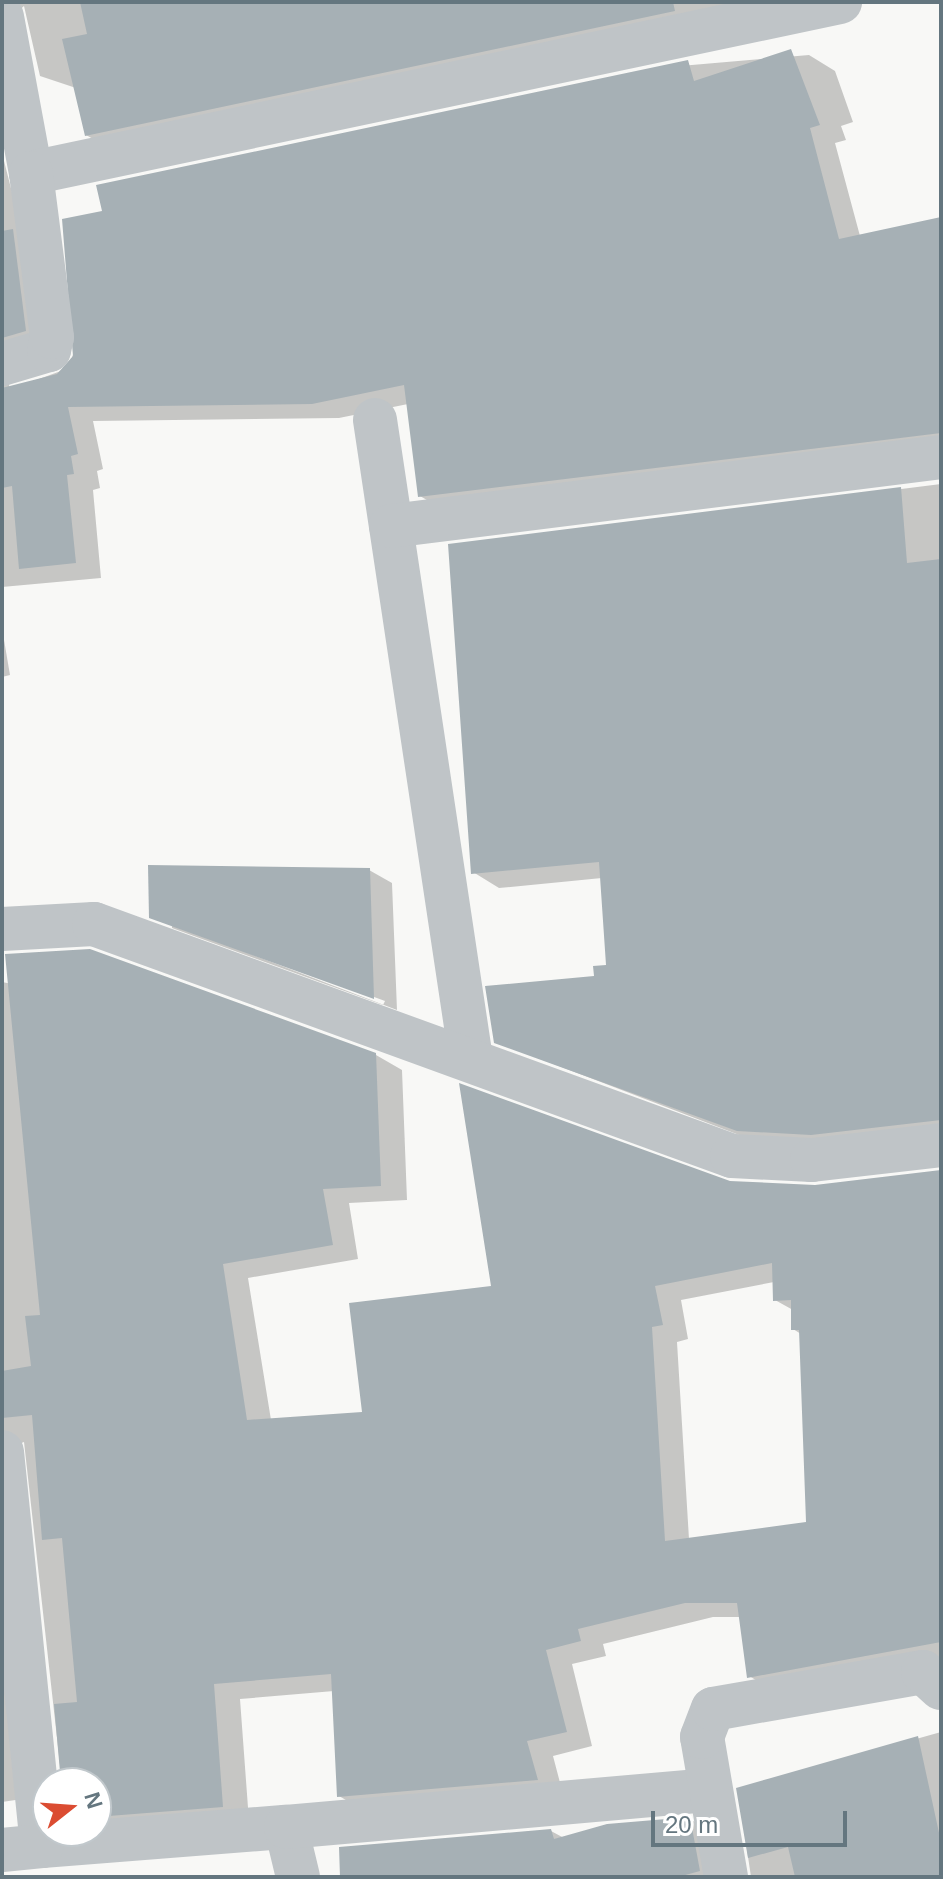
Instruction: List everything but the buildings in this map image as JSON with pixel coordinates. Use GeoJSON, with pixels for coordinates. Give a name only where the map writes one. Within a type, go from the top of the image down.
{"type":"FeatureCollection","features":[{"type":"Feature","properties":{"kind":"street"},"geometry":{"type":"LineString","coordinates":[[31,173],[840,2]]}},
{"type":"Feature","properties":{"kind":"street"},"geometry":{"type":"LineString","coordinates":[[2,17],[31,173],[52,337],[49,350],[2,364]]}},
{"type":"Feature","properties":{"kind":"street"},"geometry":{"type":"LineString","coordinates":[[375,420],[471,1059]]}},
{"type":"Feature","properties":{"kind":"street"},"geometry":{"type":"LineString","coordinates":[[391,526],[941,457]]}},
{"type":"Feature","properties":{"kind":"street"},"geometry":{"type":"LineString","coordinates":[[2,929],[94,924],[732,1156],[812,1160],[941,1145]]}},
{"type":"Feature","properties":{"kind":"street"},"geometry":{"type":"LineString","coordinates":[[2,1452],[22,1848],[707,1790]]}},
{"type":"Feature","properties":{"kind":"street"},"geometry":{"type":"LineString","coordinates":[[726,1877],[707,1790],[702,1737],[713,1709],[923,1672],[941,1688]]}},
{"type":"Feature","properties":{"kind":"street"},"geometry":{"type":"LineString","coordinates":[[286,1827],[298,1877]]}}]}
